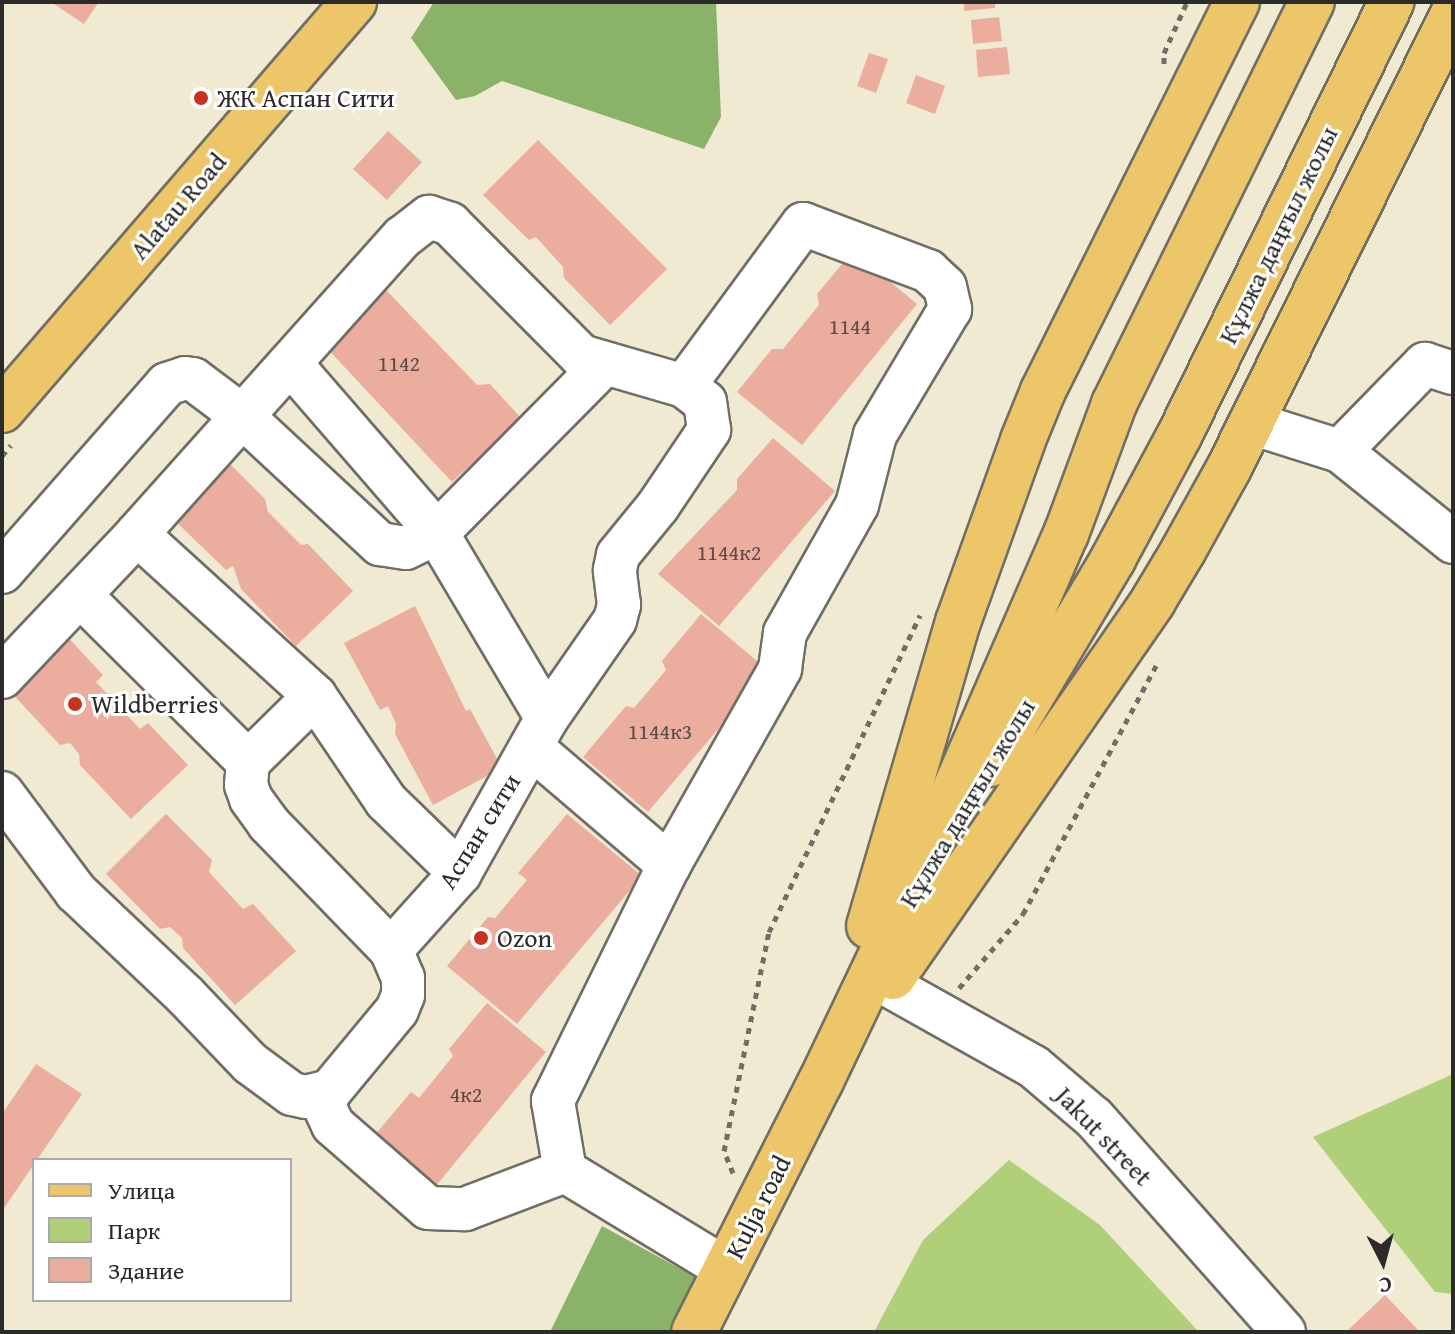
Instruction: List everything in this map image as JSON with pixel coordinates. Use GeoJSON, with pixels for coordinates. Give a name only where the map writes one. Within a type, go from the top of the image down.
{"type":"FeatureCollection","features":[{"type":"Feature","properties":{"kind":"main road","name":"Alatau Road"},"geometry":{"type":"LineString","coordinates":[[2,410],[354,2]]}},
{"type":"Feature","properties":{"kind":"main road"},"geometry":{"type":"LineString","coordinates":[[821,1081],[958,622],[1023,440],[1043,391],[1237,2]]}},
{"type":"Feature","properties":{"kind":"main road","name":"Құлжа даңғыл жолы"},"geometry":{"type":"LineString","coordinates":[[897,922],[1066,534],[1114,404],[1312,2]]}},
{"type":"Feature","properties":{"kind":"main road","name":"Құлжа даңғыл жолы"},"geometry":{"type":"LineString","coordinates":[[897,922],[1113,559],[1179,436],[1392,2]]}},
{"type":"Feature","properties":{"kind":"main road"},"geometry":{"type":"LineString","coordinates":[[821,1081],[1153,601],[1251,423],[1453,14]]}},
{"type":"Feature","properties":{"kind":"main road"},"geometry":{"type":"LineString","coordinates":[[821,1081],[897,922]]}},
{"type":"Feature","properties":{"kind":"main road","name":"Kulja road"},"geometry":{"type":"LineString","coordinates":[[694,1332],[821,1081]]}},
{"type":"Feature","properties":{"kind":"street"},"geometry":{"type":"LineString","coordinates":[[2,677],[137,534],[403,237],[429,217],[450,224],[581,356],[603,365],[684,386],[803,224],[928,271],[945,287],[950,309],[875,435],[857,505],[785,633],[780,669],[669,865],[553,1101],[565,1171],[726,1269]]}},
{"type":"Feature","properties":{"kind":"street"},"geometry":{"type":"LineString","coordinates":[[1340,451],[1444,357]]}},
{"type":"Feature","properties":{"kind":"street"},"geometry":{"type":"LineString","coordinates":[[290,363],[437,533],[539,732],[669,865]]}},
{"type":"Feature","properties":{"kind":"street"},"geometry":{"type":"LineString","coordinates":[[2,572],[167,384],[185,378],[193,379],[241,415],[380,544],[406,548],[437,533],[603,365]]}},
{"type":"Feature","properties":{"kind":"street","name":"Аспан сити"},"geometry":{"type":"LineString","coordinates":[[391,950],[460,873],[539,732],[615,620],[619,605],[615,570],[618,555],[658,506],[709,430],[705,402],[684,386]]}},
{"type":"Feature","properties":{"kind":"street"},"geometry":{"type":"LineString","coordinates":[[1251,423],[1340,451],[1453,542]]}},
{"type":"Feature","properties":{"kind":"street"},"geometry":{"type":"LineString","coordinates":[[137,534],[315,696],[386,801],[460,873]]}},
{"type":"Feature","properties":{"kind":"street"},"geometry":{"type":"LineString","coordinates":[[80,595],[248,762]]}},
{"type":"Feature","properties":{"kind":"street"},"geometry":{"type":"LineString","coordinates":[[2,793],[76,892],[185,995],[250,1063],[292,1094],[319,1095],[341,1081],[397,1010],[403,995],[403,978],[391,950],[269,824],[251,799],[246,785],[248,762],[315,696]]}},
{"type":"Feature","properties":{"kind":"street","name":"Jakut street"},"geometry":{"type":"LineString","coordinates":[[888,985],[1034,1067],[1094,1118],[1284,1332]]}},
{"type":"Feature","properties":{"kind":"street"},"geometry":{"type":"LineString","coordinates":[[319,1095],[333,1125],[428,1208],[465,1209],[565,1171]]}},
{"type":"Feature","properties":{"kind":"green space"},"geometry":{"type":"Polygon","coordinates":[[[434,2],[716,2],[721,117],[704,149],[502,81],[475,96],[456,100],[411,38],[434,2]]]}},
{"type":"Feature","properties":{"kind":"green space"},"geometry":{"type":"Polygon","coordinates":[[[1453,1074],[1453,1294],[1435,1292],[1313,1137],[1453,1074]]]}},
{"type":"Feature","properties":{"kind":"green space"},"geometry":{"type":"Polygon","coordinates":[[[1009,1160],[1100,1225],[1199,1332],[874,1332],[923,1240],[1009,1160]]]}},
{"type":"Feature","properties":{"kind":"green space"},"geometry":{"type":"Polygon","coordinates":[[[602,1226],[699,1279],[674,1332],[550,1332],[602,1226]]]}},
{"type":"Feature","properties":{"kind":"building"},"geometry":{"type":"Polygon","coordinates":[[[51,2],[99,2],[84,24],[51,2]]]}},
{"type":"Feature","properties":{"kind":"building"},"geometry":{"type":"Polygon","coordinates":[[[964,2],[995,2],[995,8],[964,11],[964,2]]]}},
{"type":"Feature","properties":{"kind":"building"},"geometry":{"type":"Polygon","coordinates":[[[999,17],[1002,41],[973,44],[971,20],[999,17]]]}},
{"type":"Feature","properties":{"kind":"building"},"geometry":{"type":"Polygon","coordinates":[[[1007,47],[1010,74],[978,77],[976,50],[1007,47]]]}},
{"type":"Feature","properties":{"kind":"building"},"geometry":{"type":"Polygon","coordinates":[[[869,53],[888,59],[876,93],[857,86],[869,53]]]}},
{"type":"Feature","properties":{"kind":"building"},"geometry":{"type":"Polygon","coordinates":[[[916,75],[945,86],[935,114],[906,103],[916,75]]]}},
{"type":"Feature","properties":{"kind":"building"},"geometry":{"type":"Polygon","coordinates":[[[388,131],[422,162],[387,200],[353,169],[388,131]]]}},
{"type":"Feature","properties":{"kind":"building"},"geometry":{"type":"Polygon","coordinates":[[[538,140],[667,269],[610,325],[564,278],[563,267],[536,237],[529,240],[483,195],[538,140]]]}},
{"type":"Feature","properties":{"kind":"building"},"geometry":{"type":"Polygon","coordinates":[[[853,251],[917,304],[802,445],[737,392],[772,349],[783,349],[819,305],[817,294],[853,251]]]}},
{"type":"Feature","properties":{"kind":"building"},"geometry":{"type":"Polygon","coordinates":[[[388,282],[387,291],[477,385],[490,384],[521,418],[452,482],[322,343],[388,282]]]}},
{"type":"Feature","properties":{"kind":"building"},"geometry":{"type":"Polygon","coordinates":[[[773,438],[835,491],[719,626],[658,574],[737,490],[737,479],[773,438]]]}},
{"type":"Feature","properties":{"kind":"building"},"geometry":{"type":"Polygon","coordinates":[[[223,457],[265,499],[268,512],[301,545],[308,544],[353,591],[296,646],[241,589],[233,566],[226,570],[168,514],[223,457]]]}},
{"type":"Feature","properties":{"kind":"building"},"geometry":{"type":"Polygon","coordinates":[[[415,606],[466,711],[470,709],[502,768],[433,805],[395,734],[396,724],[388,706],[380,710],[344,643],[415,606]]]}},
{"type":"Feature","properties":{"kind":"building"},"geometry":{"type":"Polygon","coordinates":[[[701,614],[768,670],[648,812],[583,757],[626,706],[634,708],[666,670],[662,661],[701,614]]]}},
{"type":"Feature","properties":{"kind":"building"},"geometry":{"type":"Polygon","coordinates":[[[64,633],[103,675],[96,682],[140,729],[148,723],[188,765],[131,819],[80,765],[79,754],[70,743],[60,745],[6,687],[64,633]]]}},
{"type":"Feature","properties":{"kind":"building"},"geometry":{"type":"Polygon","coordinates":[[[166,814],[212,860],[209,872],[243,909],[253,904],[296,951],[235,1005],[183,948],[182,938],[170,927],[160,929],[106,874],[166,814]]]}},
{"type":"Feature","properties":{"kind":"building"},"geometry":{"type":"Polygon","coordinates":[[[567,814],[642,876],[517,1024],[447,966],[488,917],[495,918],[527,880],[518,873],[567,814]]]}},
{"type":"Feature","properties":{"kind":"building"},"geometry":{"type":"Polygon","coordinates":[[[487,1003],[546,1052],[435,1187],[374,1136],[411,1092],[419,1098],[453,1056],[449,1049],[487,1003]]]}},
{"type":"Feature","properties":{"kind":"building"},"geometry":{"type":"Polygon","coordinates":[[[36,1064],[82,1094],[38,1158],[32,1158],[32,1167],[2,1211],[2,1114],[36,1064]]]}},
{"type":"Feature","properties":{"kind":"building"},"geometry":{"type":"Polygon","coordinates":[[[1385,1295],[1420,1332],[1346,1332],[1385,1295]]]}},
{"type":"Feature","properties":{"kind":"place","name":"ЖК Аспан Сити"},"geometry":{"type":"Point","coordinates":[201,98]}},
{"type":"Feature","properties":{"kind":"place","name":"Wildberries"},"geometry":{"type":"Point","coordinates":[75,704]}},
{"type":"Feature","properties":{"kind":"place","name":"Ozon"},"geometry":{"type":"Point","coordinates":[481,938]}}]}
